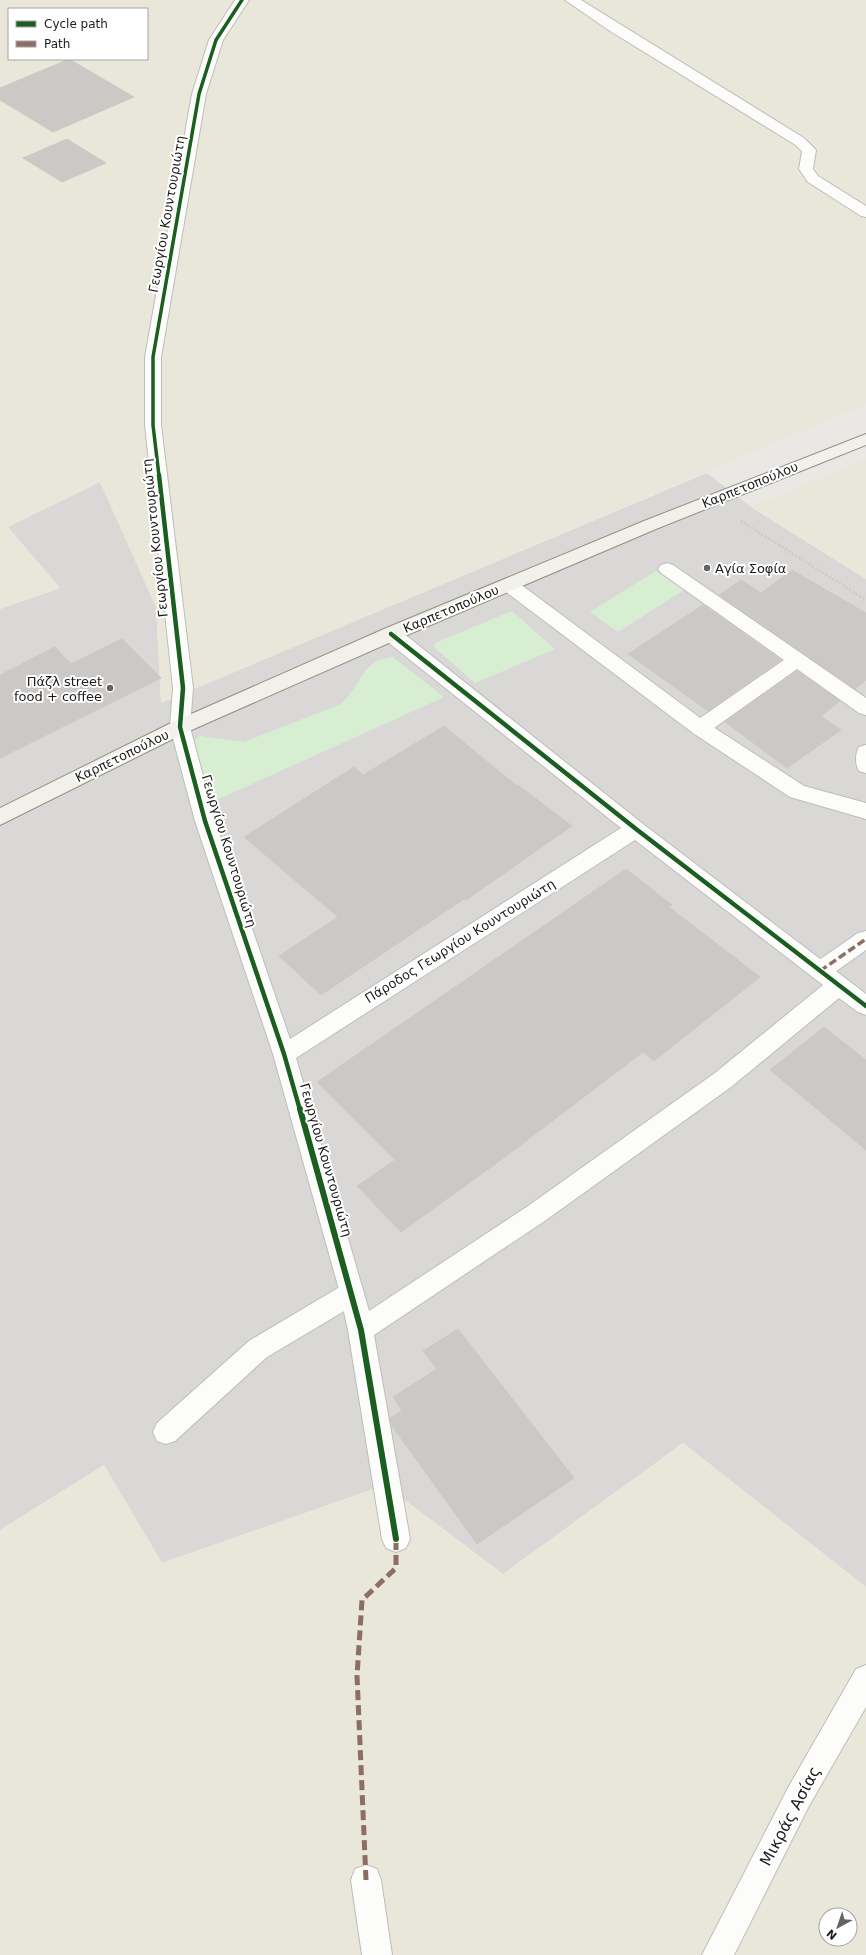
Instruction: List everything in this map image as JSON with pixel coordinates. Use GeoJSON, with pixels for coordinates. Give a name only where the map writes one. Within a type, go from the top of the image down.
{"type":"FeatureCollection","features":[{"type":"Feature","properties":{"kind":"main road","name":"Καρπετοπούλου"},"geometry":{"type":"LineString","coordinates":[[0,817],[180,727],[391,634],[710,501],[866,439]]}},
{"type":"Feature","properties":{"kind":"street","name":"Γεωργίου Κουντουριώτη"},"geometry":{"type":"LineString","coordinates":[[242,0],[216,40],[199,94],[153,356],[154,425],[183,688],[180,727],[205,821],[284,1054],[352,1293],[361,1330],[396,1539]]}},
{"type":"Feature","properties":{"kind":"street"},"geometry":{"type":"LineString","coordinates":[[572,0],[799,141],[809,150],[806,169],[813,179],[866,213]]}},
{"type":"Feature","properties":{"kind":"street"},"geometry":{"type":"LineString","coordinates":[[667,569],[866,708]]}},
{"type":"Feature","properties":{"kind":"street"},"geometry":{"type":"LineString","coordinates":[[509,585],[619,669],[700,728],[798,792],[866,811]]}},
{"type":"Feature","properties":{"kind":"street"},"geometry":{"type":"LineString","coordinates":[[391,634],[636,829],[866,1006]]}},
{"type":"Feature","properties":{"kind":"street"},"geometry":{"type":"LineString","coordinates":[[700,728],[797,660]]}},
{"type":"Feature","properties":{"kind":"street"},"geometry":{"type":"LineString","coordinates":[[866,752],[866,766]]}},
{"type":"Feature","properties":{"kind":"street","name":"Πάροδος Γεωργίου Κουντουριώτη"},"geometry":{"type":"LineString","coordinates":[[284,1054],[636,829]]}},
{"type":"Feature","properties":{"kind":"street"},"geometry":{"type":"LineString","coordinates":[[820,971],[866,938]]}},
{"type":"Feature","properties":{"kind":"street"},"geometry":{"type":"LineString","coordinates":[[361,1330],[537,1213],[723,1080],[838,985]]}},
{"type":"Feature","properties":{"kind":"street"},"geometry":{"type":"LineString","coordinates":[[166,1432],[258,1349],[352,1293]]}},
{"type":"Feature","properties":{"kind":"street","name":"Μικράς Ασίας"},"geometry":{"type":"LineString","coordinates":[[717,1955],[800,1796],[866,1679]]}},
{"type":"Feature","properties":{"kind":"street"},"geometry":{"type":"LineString","coordinates":[[366,1880],[377,1955]]}},
{"type":"Feature","properties":{"kind":"path"},"geometry":{"type":"LineString","coordinates":[[710,501],[866,600]]}},
{"type":"Feature","properties":{"kind":"shaded area"},"geometry":{"type":"Polygon","coordinates":[[[0,0],[866,0],[866,404],[161,703],[156,607],[100,482],[8,527],[60,588],[0,609],[0,0]]]}},
{"type":"Feature","properties":{"kind":"shaded area"},"geometry":{"type":"Polygon","coordinates":[[[866,459],[866,579],[751,507],[866,459]]]}},
{"type":"Feature","properties":{"kind":"shaded area"},"geometry":{"type":"Polygon","coordinates":[[[707,473],[751,507],[866,579],[866,1587],[683,1443],[503,1574],[385,1485],[162,1563],[104,1465],[0,1530],[0,609],[60,588],[8,527],[100,482],[156,607],[161,703],[707,473]]]}},
{"type":"Feature","properties":{"kind":"shaded area"},"geometry":{"type":"Polygon","coordinates":[[[683,1443],[866,1587],[866,1955],[0,1955],[0,1530],[104,1465],[162,1563],[385,1485],[503,1574],[683,1443]]]}},
{"type":"Feature","properties":{"kind":"green space"},"geometry":{"type":"Polygon","coordinates":[[[656,571],[684,590],[618,632],[590,612],[656,571]]]}},
{"type":"Feature","properties":{"kind":"green space"},"geometry":{"type":"Polygon","coordinates":[[[512,611],[555,649],[475,683],[434,647],[435,643],[512,611]]]}},
{"type":"Feature","properties":{"kind":"green space"},"geometry":{"type":"Polygon","coordinates":[[[393,657],[444,697],[210,803],[192,748],[195,740],[200,736],[244,742],[339,705],[347,698],[367,669],[382,659],[393,657]]]}},
{"type":"Feature","properties":{"kind":"building"},"geometry":{"type":"Polygon","coordinates":[[[67,60],[71,60],[134,97],[53,132],[0,100],[0,88],[67,60]]]}},
{"type":"Feature","properties":{"kind":"building"},"geometry":{"type":"Polygon","coordinates":[[[67,139],[106,163],[62,182],[23,158],[67,139]]]}},
{"type":"Feature","properties":{"kind":"building"},"geometry":{"type":"Polygon","coordinates":[[[792,570],[866,613],[866,680],[855,689],[719,595],[741,580],[761,593],[792,570]]]}},
{"type":"Feature","properties":{"kind":"building"},"geometry":{"type":"Polygon","coordinates":[[[703,605],[781,660],[708,711],[628,654],[703,605]]]}},
{"type":"Feature","properties":{"kind":"building"},"geometry":{"type":"Polygon","coordinates":[[[122,639],[161,678],[0,758],[0,675],[55,647],[71,664],[122,639]]]}},
{"type":"Feature","properties":{"kind":"building"},"geometry":{"type":"Polygon","coordinates":[[[797,671],[840,701],[821,716],[841,730],[787,768],[725,722],[797,671]]]}},
{"type":"Feature","properties":{"kind":"building"},"geometry":{"type":"Polygon","coordinates":[[[444,726],[517,786],[518,785],[572,826],[466,900],[464,899],[321,995],[279,956],[338,917],[244,837],[354,767],[363,775],[444,726]]]}},
{"type":"Feature","properties":{"kind":"building"},"geometry":{"type":"Polygon","coordinates":[[[626,869],[672,905],[669,907],[760,977],[654,1061],[643,1052],[505,1157],[401,1232],[357,1186],[395,1160],[317,1082],[626,869]]]}},
{"type":"Feature","properties":{"kind":"building"},"geometry":{"type":"Polygon","coordinates":[[[824,1027],[866,1060],[866,1150],[770,1070],[824,1027]]]}},
{"type":"Feature","properties":{"kind":"building"},"geometry":{"type":"Polygon","coordinates":[[[458,1329],[574,1478],[477,1544],[392,1426],[390,1418],[402,1411],[393,1397],[437,1369],[423,1351],[458,1329]]]}},
{"type":"Feature","properties":{"kind":"marked path"},"geometry":{"type":"LineString","coordinates":[[820,971],[866,939]]}},
{"type":"Feature","properties":{"kind":"marked path"},"geometry":{"type":"LineString","coordinates":[[366,1880],[357,1676],[362,1600],[396,1568],[396,1539]]}},
{"type":"Feature","properties":{"kind":"cycle path"},"geometry":{"type":"LineString","coordinates":[[242,0],[216,40],[199,94],[153,357],[153,425],[183,688],[180,727],[205,821],[284,1054],[352,1293],[361,1330],[396,1539]]}},
{"type":"Feature","properties":{"kind":"cycle path"},"geometry":{"type":"LineString","coordinates":[[391,634],[636,829],[866,1006]]}},
{"type":"Feature","properties":{"kind":"place","name":"Αγία Σοφία"},"geometry":{"type":"Point","coordinates":[707,568]}},
{"type":"Feature","properties":{"kind":"place","name":"Πάζλ street food + coffee"},"geometry":{"type":"Point","coordinates":[110,688]}}]}
